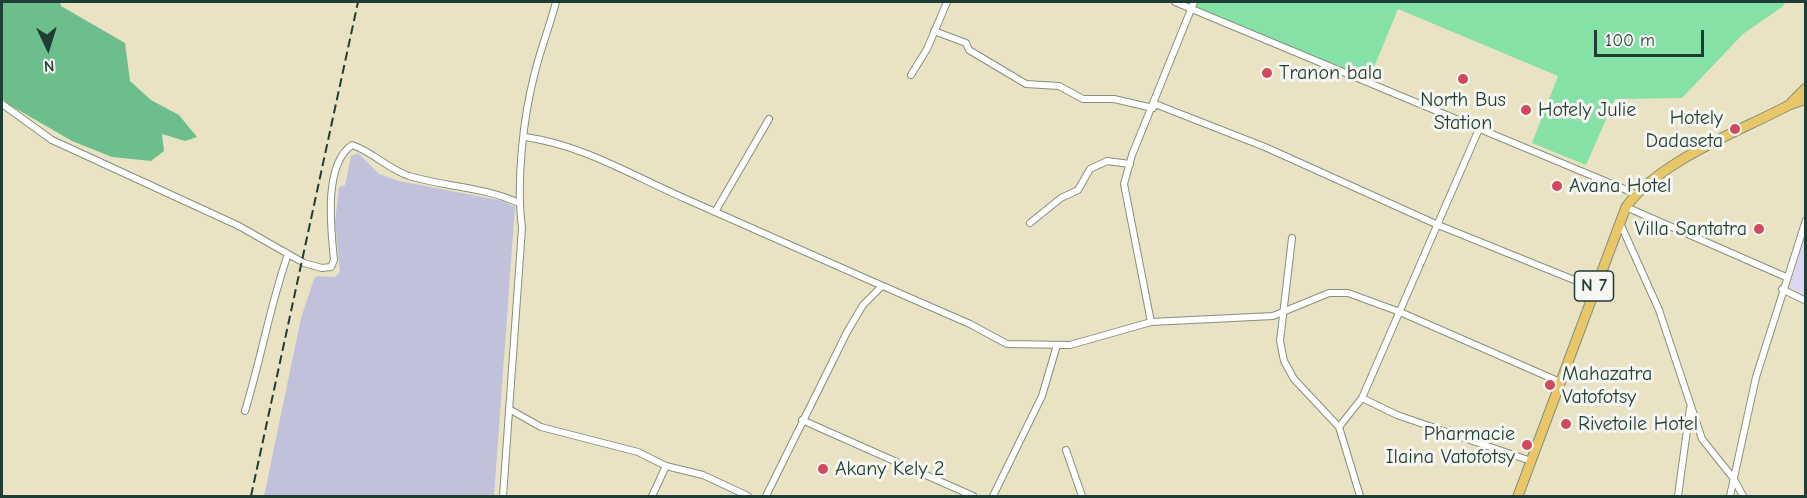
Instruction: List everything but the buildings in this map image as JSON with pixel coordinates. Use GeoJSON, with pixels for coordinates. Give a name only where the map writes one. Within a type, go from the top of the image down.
{"type":"FeatureCollection","features":[{"type":"Feature","properties":{"kind":"main road","name":"N 7"},"geometry":{"type":"LineString","coordinates":[[1789,105],[1806,88]]}},
{"type":"Feature","properties":{"kind":"main road","name":"N 7"},"geometry":{"type":"LineString","coordinates":[[1518,496],[1626,207],[1636,194],[1662,172],[1789,105],[1806,99]]}},
{"type":"Feature","properties":{"kind":"street"},"geometry":{"type":"LineString","coordinates":[[503,496],[522,228],[519,203],[525,137],[535,72],[556,2]]}},
{"type":"Feature","properties":{"kind":"street"},"geometry":{"type":"LineString","coordinates":[[911,75],[947,2]]}},
{"type":"Feature","properties":{"kind":"street"},"geometry":{"type":"LineString","coordinates":[[1175,2],[1193,5],[1479,129],[1636,194]]}},
{"type":"Feature","properties":{"kind":"street"},"geometry":{"type":"LineString","coordinates":[[1152,322],[1124,184],[1193,5]]}},
{"type":"Feature","properties":{"kind":"street"},"geometry":{"type":"LineString","coordinates":[[934,31],[966,43],[969,50],[1026,84],[1059,86],[1083,99],[1113,99],[1154,106],[1265,147],[1438,225],[1594,288]]}},
{"type":"Feature","properties":{"kind":"street"},"geometry":{"type":"LineString","coordinates":[[2,104],[52,140],[239,226],[304,263],[322,268],[331,267],[334,260],[330,211],[336,170],[344,151],[352,145],[364,149],[389,168],[410,176],[501,195],[519,203]]}},
{"type":"Feature","properties":{"kind":"street"},"geometry":{"type":"LineString","coordinates":[[715,212],[768,119]]}},
{"type":"Feature","properties":{"kind":"street"},"geometry":{"type":"LineString","coordinates":[[1339,427],[1362,398],[1479,129]]}},
{"type":"Feature","properties":{"kind":"street"},"geometry":{"type":"LineString","coordinates":[[525,137],[545,140],[588,153],[715,212],[970,324],[1007,344],[1070,345],[1152,322],[1273,316],[1329,293],[1348,293],[1400,312],[1560,382]]}},
{"type":"Feature","properties":{"kind":"street"},"geometry":{"type":"LineString","coordinates":[[1030,223],[1061,198],[1078,190],[1090,169],[1107,161],[1130,164]]}},
{"type":"Feature","properties":{"kind":"street"},"geometry":{"type":"LineString","coordinates":[[1626,207],[1786,278]]}},
{"type":"Feature","properties":{"kind":"street"},"geometry":{"type":"LineString","coordinates":[[1730,496],[1756,377],[1782,289],[1806,220]]}},
{"type":"Feature","properties":{"kind":"street"},"geometry":{"type":"LineString","coordinates":[[1619,221],[1659,310],[1702,439],[1734,479],[1743,496]]}},
{"type":"Feature","properties":{"kind":"street"},"geometry":{"type":"LineString","coordinates":[[1292,238],[1280,341],[1284,361],[1294,379],[1339,427],[1360,496]]}},
{"type":"Feature","properties":{"kind":"street"},"geometry":{"type":"LineString","coordinates":[[245,411],[263,350],[270,312],[288,254]]}},
{"type":"Feature","properties":{"kind":"street"},"geometry":{"type":"LineString","coordinates":[[766,496],[852,323],[862,305],[882,286]]}},
{"type":"Feature","properties":{"kind":"street"},"geometry":{"type":"LineString","coordinates":[[1782,289],[1806,301]]}},
{"type":"Feature","properties":{"kind":"street"},"geometry":{"type":"LineString","coordinates":[[993,496],[1042,396],[1057,345]]}},
{"type":"Feature","properties":{"kind":"street"},"geometry":{"type":"LineString","coordinates":[[1362,398],[1397,415],[1531,461]]}},
{"type":"Feature","properties":{"kind":"street"},"geometry":{"type":"LineString","coordinates":[[1677,496],[1690,407]]}},
{"type":"Feature","properties":{"kind":"street"},"geometry":{"type":"LineString","coordinates":[[508,409],[541,427],[638,452],[666,466],[703,475],[748,496]]}},
{"type":"Feature","properties":{"kind":"street"},"geometry":{"type":"LineString","coordinates":[[802,420],[973,496]]}},
{"type":"Feature","properties":{"kind":"street"},"geometry":{"type":"LineString","coordinates":[[1066,450],[1082,496]]}},
{"type":"Feature","properties":{"kind":"street"},"geometry":{"type":"LineString","coordinates":[[652,496],[666,466]]}},
{"type":"Feature","properties":{"kind":"shaded area"},"geometry":{"type":"Polygon","coordinates":[[[358,153],[379,174],[399,181],[503,201],[515,207],[494,496],[264,496],[301,318],[314,279],[317,276],[335,277],[340,272],[335,222],[339,187],[345,185],[351,156],[358,153]]]}},
{"type":"Feature","properties":{"kind":"shaded area"},"geometry":{"type":"Polygon","coordinates":[[[1805,236],[1806,295],[1790,287],[1805,236]]]}},
{"type":"Feature","properties":{"kind":"green space"},"geometry":{"type":"Polygon","coordinates":[[[2,2],[60,2],[61,6],[125,43],[130,81],[151,100],[179,115],[197,137],[185,141],[162,134],[164,151],[151,161],[112,157],[72,141],[8,104],[2,98],[2,2]]]}},
{"type":"Feature","properties":{"kind":"green space"},"geometry":{"type":"Polygon","coordinates":[[[1195,2],[1786,2],[1743,34],[1682,98],[1615,99],[1586,165],[1532,143],[1558,76],[1398,9],[1368,82],[1191,8],[1195,2]]]}},
{"type":"Feature","properties":{"kind":"railway"},"geometry":{"type":"LineString","coordinates":[[251,496],[358,2]]}},
{"type":"Feature","properties":{"kind":"place","name":"Tranon bala"},"geometry":{"type":"Point","coordinates":[1267,73]}},
{"type":"Feature","properties":{"kind":"place","name":"North Bus Station"},"geometry":{"type":"Point","coordinates":[1463,79]}},
{"type":"Feature","properties":{"kind":"place","name":"Hotely Julie"},"geometry":{"type":"Point","coordinates":[1526,110]}},
{"type":"Feature","properties":{"kind":"place","name":"Hotely Dadaseta"},"geometry":{"type":"Point","coordinates":[1735,129]}},
{"type":"Feature","properties":{"kind":"place","name":"Avana Hotel"},"geometry":{"type":"Point","coordinates":[1557,186]}},
{"type":"Feature","properties":{"kind":"place","name":"Villa Santatra"},"geometry":{"type":"Point","coordinates":[1759,229]}},
{"type":"Feature","properties":{"kind":"place","name":"Mahazatra Vatofotsy"},"geometry":{"type":"Point","coordinates":[1550,385]}},
{"type":"Feature","properties":{"kind":"place","name":"Rivetoile Hotel"},"geometry":{"type":"Point","coordinates":[1566,424]}},
{"type":"Feature","properties":{"kind":"place","name":"Pharmacie Ilaina Vatofotsy"},"geometry":{"type":"Point","coordinates":[1527,445]}},
{"type":"Feature","properties":{"kind":"place","name":"Akany Kely 2"},"geometry":{"type":"Point","coordinates":[823,469]}}]}
